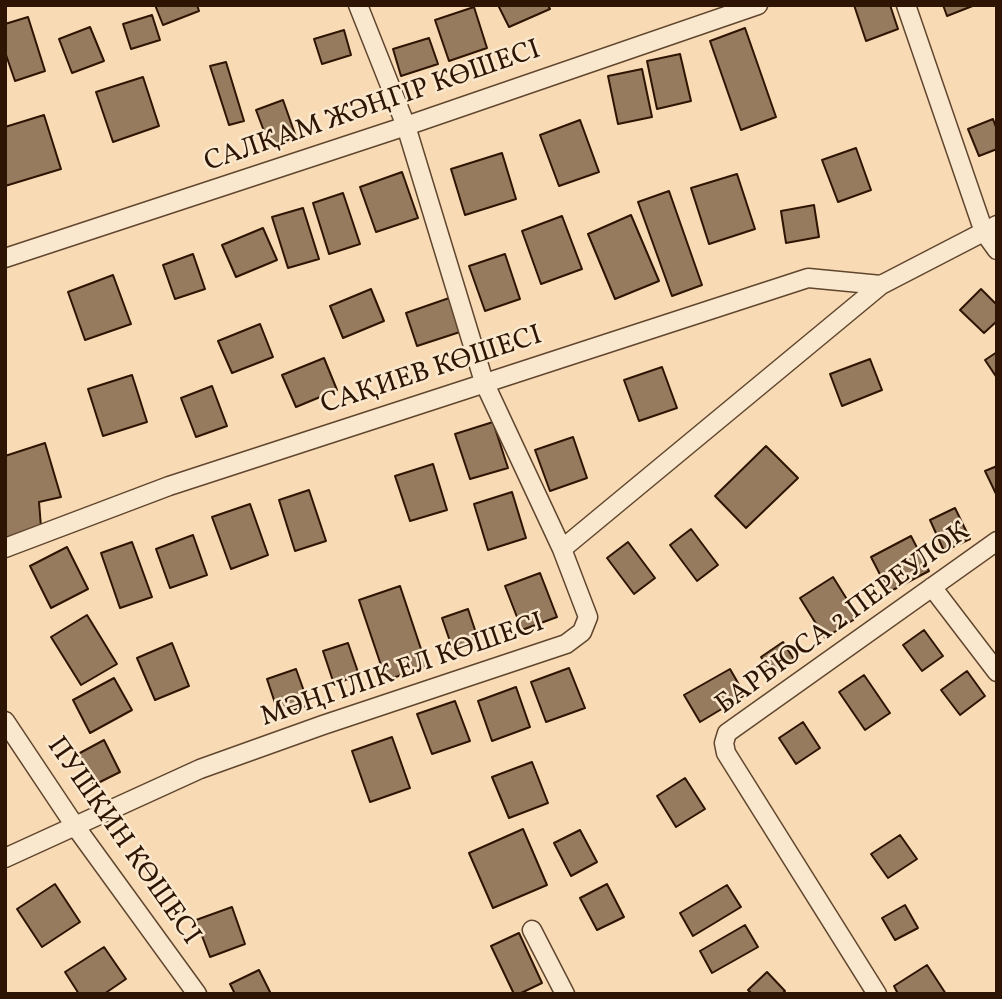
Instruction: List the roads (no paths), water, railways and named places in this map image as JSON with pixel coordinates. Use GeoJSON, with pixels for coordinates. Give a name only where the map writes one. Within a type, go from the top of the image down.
{"type":"FeatureCollection","features":[{"type":"Feature","properties":{"kind":"street"},"geometry":{"type":"LineString","coordinates":[[358,5],[405,126],[484,382],[562,549],[881,285],[990,229]]}},
{"type":"Feature","properties":{"kind":"street","name":"САЛҚАМ ЖӘҢГІР КӨШЕСІ"},"geometry":{"type":"LineString","coordinates":[[5,258],[405,126],[758,5]]}},
{"type":"Feature","properties":{"kind":"street"},"geometry":{"type":"LineString","coordinates":[[906,5],[997,250]]}},
{"type":"Feature","properties":{"kind":"street","name":"САҚИЕВ КӨШЕСІ"},"geometry":{"type":"LineString","coordinates":[[5,548],[169,486],[808,278],[881,285]]}},
{"type":"Feature","properties":{"kind":"street","name":"БАРБЮСА 2 ПЕРЕУЛОК"},"geometry":{"type":"LineString","coordinates":[[877,994],[726,752],[724,743],[727,733],[997,541]]}},
{"type":"Feature","properties":{"kind":"street","name":"МӘҢГІЛІК ЕЛ КӨШЕСІ"},"geometry":{"type":"LineString","coordinates":[[5,858],[200,769],[566,644],[582,632],[588,617],[562,549]]}},
{"type":"Feature","properties":{"kind":"street"},"geometry":{"type":"LineString","coordinates":[[932,587],[997,672]]}},
{"type":"Feature","properties":{"kind":"street","name":"ПУШКИН КӨШЕСІ"},"geometry":{"type":"LineString","coordinates":[[5,721],[75,826],[197,994]]}},
{"type":"Feature","properties":{"kind":"street"},"geometry":{"type":"LineString","coordinates":[[532,930],[565,994]]}}]}
